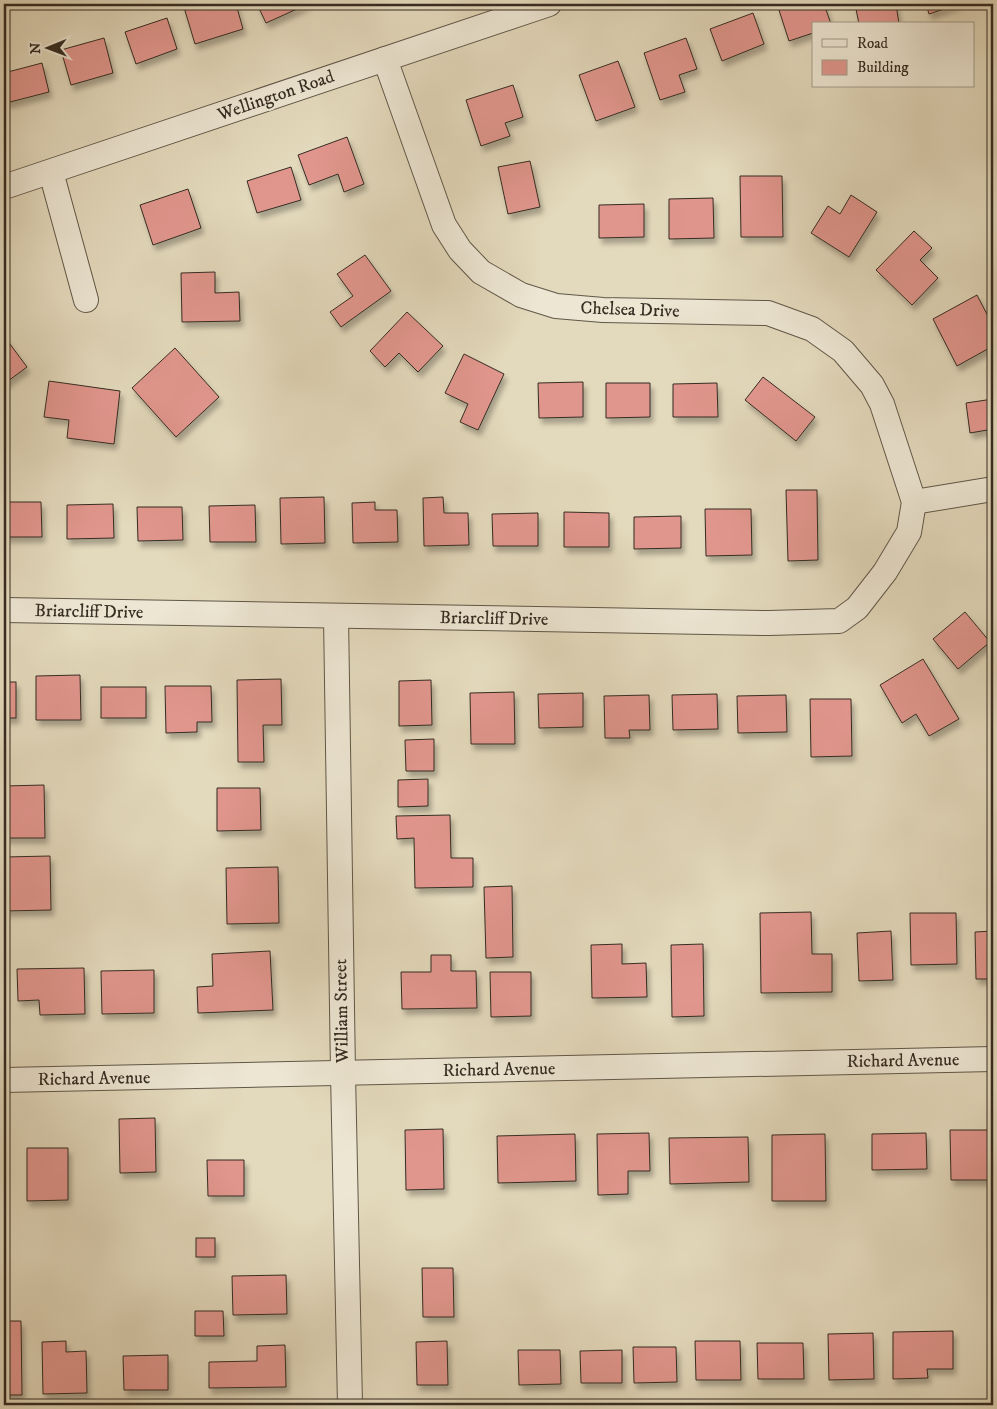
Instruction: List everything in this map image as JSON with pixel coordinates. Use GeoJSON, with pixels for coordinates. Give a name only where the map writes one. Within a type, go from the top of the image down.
{"type":"FeatureCollection","features":[{"type":"Feature","properties":{"kind":"street","name":"Wellington Road"},"geometry":{"type":"LineString","coordinates":[[4,187],[549,4]]}},
{"type":"Feature","properties":{"kind":"street","name":"Chelsea Drive"},"geometry":{"type":"LineString","coordinates":[[386,60],[444,225],[460,250],[481,272],[521,295],[556,306],[603,310],[768,313],[812,329],[843,351],[872,385],[882,404],[914,502]]}},
{"type":"Feature","properties":{"kind":"street"},"geometry":{"type":"LineString","coordinates":[[51,172],[86,300]]}},
{"type":"Feature","properties":{"kind":"street"},"geometry":{"type":"LineString","coordinates":[[914,502],[993,489]]}},
{"type":"Feature","properties":{"kind":"street","name":"Briarcliff Drive"},"geometry":{"type":"LineString","coordinates":[[4,610],[769,623],[839,621],[857,608],[885,572],[909,532],[914,502]]}},
{"type":"Feature","properties":{"kind":"street","name":"William Street"},"geometry":{"type":"LineString","coordinates":[[336,616],[350,1405]]}},
{"type":"Feature","properties":{"kind":"street","name":"Richard Avenue"},"geometry":{"type":"LineString","coordinates":[[4,1080],[993,1059]]}},
{"type":"Feature","properties":{"kind":"building"},"geometry":{"type":"Polygon","coordinates":[[[183,4],[199,4],[201,8],[215,4],[236,4],[243,29],[195,44],[183,4]]]}},
{"type":"Feature","properties":{"kind":"building"},"geometry":{"type":"Polygon","coordinates":[[[257,4],[308,4],[266,23],[257,4]]]}},
{"type":"Feature","properties":{"kind":"building"},"geometry":{"type":"Polygon","coordinates":[[[788,4],[824,4],[830,22],[812,22],[812,33],[789,41],[778,7],[788,4]]]}},
{"type":"Feature","properties":{"kind":"building"},"geometry":{"type":"Polygon","coordinates":[[[855,4],[896,4],[899,22],[859,22],[855,4]]]}},
{"type":"Feature","properties":{"kind":"building"},"geometry":{"type":"Polygon","coordinates":[[[926,4],[959,4],[929,14],[926,4]]]}},
{"type":"Feature","properties":{"kind":"building"},"geometry":{"type":"Polygon","coordinates":[[[753,13],[764,44],[722,61],[710,29],[753,13]]]}},
{"type":"Feature","properties":{"kind":"building"},"geometry":{"type":"Polygon","coordinates":[[[167,18],[177,49],[136,64],[125,32],[167,18]]]}},
{"type":"Feature","properties":{"kind":"building"},"geometry":{"type":"Polygon","coordinates":[[[104,38],[113,73],[71,85],[61,50],[104,38]]]}},
{"type":"Feature","properties":{"kind":"building"},"geometry":{"type":"Polygon","coordinates":[[[686,38],[697,69],[679,75],[685,92],[660,100],[644,53],[686,38]]]}},
{"type":"Feature","properties":{"kind":"building"},"geometry":{"type":"Polygon","coordinates":[[[618,61],[635,107],[596,121],[579,75],[618,61]]]}},
{"type":"Feature","properties":{"kind":"building"},"geometry":{"type":"Polygon","coordinates":[[[42,63],[49,92],[6,103],[4,73],[42,63]]]}},
{"type":"Feature","properties":{"kind":"building"},"geometry":{"type":"Polygon","coordinates":[[[513,85],[523,117],[505,123],[510,136],[481,146],[466,100],[513,85]]]}},
{"type":"Feature","properties":{"kind":"building"},"geometry":{"type":"Polygon","coordinates":[[[347,137],[364,184],[344,192],[338,174],[309,185],[298,155],[347,137]]]}},
{"type":"Feature","properties":{"kind":"building"},"geometry":{"type":"Polygon","coordinates":[[[530,161],[540,207],[508,214],[498,167],[530,161]]]}},
{"type":"Feature","properties":{"kind":"building"},"geometry":{"type":"Polygon","coordinates":[[[291,167],[301,200],[257,213],[247,181],[291,167]]]}},
{"type":"Feature","properties":{"kind":"building"},"geometry":{"type":"Polygon","coordinates":[[[740,176],[782,176],[783,237],[741,237],[740,176]]]}},
{"type":"Feature","properties":{"kind":"building"},"geometry":{"type":"Polygon","coordinates":[[[188,189],[201,228],[153,245],[140,205],[188,189]]]}},
{"type":"Feature","properties":{"kind":"building"},"geometry":{"type":"Polygon","coordinates":[[[851,195],[877,212],[849,257],[811,233],[828,206],[840,214],[851,195]]]}},
{"type":"Feature","properties":{"kind":"building"},"geometry":{"type":"Polygon","coordinates":[[[713,198],[714,238],[669,239],[669,199],[713,198]]]}},
{"type":"Feature","properties":{"kind":"building"},"geometry":{"type":"Polygon","coordinates":[[[644,204],[644,237],[599,238],[599,205],[644,204]]]}},
{"type":"Feature","properties":{"kind":"building"},"geometry":{"type":"Polygon","coordinates":[[[914,231],[932,248],[920,260],[938,278],[912,305],[876,270],[914,231]]]}},
{"type":"Feature","properties":{"kind":"building"},"geometry":{"type":"Polygon","coordinates":[[[365,255],[391,291],[341,327],[330,312],[353,296],[337,274],[365,255]]]}},
{"type":"Feature","properties":{"kind":"building"},"geometry":{"type":"Polygon","coordinates":[[[215,272],[215,293],[239,292],[240,321],[182,322],[181,273],[215,272]]]}},
{"type":"Feature","properties":{"kind":"building"},"geometry":{"type":"Polygon","coordinates":[[[977,295],[993,326],[993,346],[957,366],[933,319],[977,295]]]}},
{"type":"Feature","properties":{"kind":"building"},"geometry":{"type":"Polygon","coordinates":[[[407,312],[443,346],[418,372],[399,353],[385,367],[370,351],[407,312]]]}},
{"type":"Feature","properties":{"kind":"building"},"geometry":{"type":"Polygon","coordinates":[[[4,336],[27,367],[4,384],[4,336]]]}},
{"type":"Feature","properties":{"kind":"building"},"geometry":{"type":"Polygon","coordinates":[[[175,348],[219,397],[176,437],[132,388],[175,348]]]}},
{"type":"Feature","properties":{"kind":"building"},"geometry":{"type":"Polygon","coordinates":[[[464,354],[504,374],[478,430],[460,422],[468,404],[445,393],[464,354]]]}},
{"type":"Feature","properties":{"kind":"building"},"geometry":{"type":"Polygon","coordinates":[[[763,377],[815,417],[796,441],[745,400],[763,377]]]}},
{"type":"Feature","properties":{"kind":"building"},"geometry":{"type":"Polygon","coordinates":[[[49,381],[120,391],[114,444],[67,438],[69,420],[44,417],[49,381]]]}},
{"type":"Feature","properties":{"kind":"building"},"geometry":{"type":"Polygon","coordinates":[[[583,382],[583,417],[539,418],[538,383],[583,382]]]}},
{"type":"Feature","properties":{"kind":"building"},"geometry":{"type":"Polygon","coordinates":[[[606,383],[650,383],[650,417],[606,418],[606,383]]]}},
{"type":"Feature","properties":{"kind":"building"},"geometry":{"type":"Polygon","coordinates":[[[717,383],[718,417],[673,417],[673,384],[717,383]]]}},
{"type":"Feature","properties":{"kind":"building"},"geometry":{"type":"Polygon","coordinates":[[[993,399],[993,429],[970,433],[966,403],[993,399]]]}},
{"type":"Feature","properties":{"kind":"building"},"geometry":{"type":"Polygon","coordinates":[[[786,490],[817,490],[818,560],[788,561],[786,490]]]}},
{"type":"Feature","properties":{"kind":"building"},"geometry":{"type":"Polygon","coordinates":[[[324,497],[325,543],[281,544],[280,498],[324,497]]]}},
{"type":"Feature","properties":{"kind":"building"},"geometry":{"type":"Polygon","coordinates":[[[443,497],[444,513],[468,513],[469,545],[424,546],[423,498],[443,497]]]}},
{"type":"Feature","properties":{"kind":"building"},"geometry":{"type":"Polygon","coordinates":[[[4,502],[41,502],[42,537],[4,537],[4,502]]]}},
{"type":"Feature","properties":{"kind":"building"},"geometry":{"type":"Polygon","coordinates":[[[375,502],[375,510],[397,510],[398,542],[353,543],[352,503],[375,502]]]}},
{"type":"Feature","properties":{"kind":"building"},"geometry":{"type":"Polygon","coordinates":[[[113,504],[114,538],[67,539],[67,505],[113,504]]]}},
{"type":"Feature","properties":{"kind":"building"},"geometry":{"type":"Polygon","coordinates":[[[255,505],[256,542],[210,542],[209,506],[255,505]]]}},
{"type":"Feature","properties":{"kind":"building"},"geometry":{"type":"Polygon","coordinates":[[[137,507],[182,507],[183,540],[138,541],[137,507]]]}},
{"type":"Feature","properties":{"kind":"building"},"geometry":{"type":"Polygon","coordinates":[[[705,509],[751,509],[752,555],[706,556],[705,509]]]}},
{"type":"Feature","properties":{"kind":"building"},"geometry":{"type":"Polygon","coordinates":[[[564,512],[609,513],[609,547],[564,547],[564,512]]]}},
{"type":"Feature","properties":{"kind":"building"},"geometry":{"type":"Polygon","coordinates":[[[538,513],[538,546],[493,546],[492,514],[538,513]]]}},
{"type":"Feature","properties":{"kind":"building"},"geometry":{"type":"Polygon","coordinates":[[[681,516],[681,548],[634,549],[634,517],[681,516]]]}},
{"type":"Feature","properties":{"kind":"building"},"geometry":{"type":"Polygon","coordinates":[[[965,612],[990,642],[958,669],[933,639],[965,612]]]}},
{"type":"Feature","properties":{"kind":"building"},"geometry":{"type":"Polygon","coordinates":[[[923,659],[959,719],[929,736],[916,714],[902,723],[880,685],[923,659]]]}},
{"type":"Feature","properties":{"kind":"building"},"geometry":{"type":"Polygon","coordinates":[[[80,675],[81,720],[36,720],[36,676],[80,675]]]}},
{"type":"Feature","properties":{"kind":"building"},"geometry":{"type":"Polygon","coordinates":[[[281,679],[282,725],[263,725],[264,762],[238,762],[237,680],[281,679]]]}},
{"type":"Feature","properties":{"kind":"building"},"geometry":{"type":"Polygon","coordinates":[[[431,680],[432,725],[399,726],[399,681],[431,680]]]}},
{"type":"Feature","properties":{"kind":"building"},"geometry":{"type":"Polygon","coordinates":[[[4,682],[16,682],[16,718],[4,718],[4,682]]]}},
{"type":"Feature","properties":{"kind":"building"},"geometry":{"type":"Polygon","coordinates":[[[165,686],[211,686],[212,722],[197,722],[197,732],[166,733],[165,686]]]}},
{"type":"Feature","properties":{"kind":"building"},"geometry":{"type":"Polygon","coordinates":[[[101,687],[146,687],[146,718],[101,718],[101,687]]]}},
{"type":"Feature","properties":{"kind":"building"},"geometry":{"type":"Polygon","coordinates":[[[514,692],[515,744],[471,744],[470,693],[514,692]]]}},
{"type":"Feature","properties":{"kind":"building"},"geometry":{"type":"Polygon","coordinates":[[[583,693],[583,727],[539,728],[538,694],[583,693]]]}},
{"type":"Feature","properties":{"kind":"building"},"geometry":{"type":"Polygon","coordinates":[[[717,694],[718,729],[673,730],[672,695],[717,694]]]}},
{"type":"Feature","properties":{"kind":"building"},"geometry":{"type":"Polygon","coordinates":[[[649,695],[650,730],[629,730],[630,738],[605,738],[604,696],[649,695]]]}},
{"type":"Feature","properties":{"kind":"building"},"geometry":{"type":"Polygon","coordinates":[[[786,695],[787,732],[738,733],[737,696],[786,695]]]}},
{"type":"Feature","properties":{"kind":"building"},"geometry":{"type":"Polygon","coordinates":[[[810,699],[851,699],[852,756],[811,757],[810,699]]]}},
{"type":"Feature","properties":{"kind":"building"},"geometry":{"type":"Polygon","coordinates":[[[434,739],[434,771],[406,771],[405,740],[434,739]]]}},
{"type":"Feature","properties":{"kind":"building"},"geometry":{"type":"Polygon","coordinates":[[[428,779],[428,806],[398,807],[398,780],[428,779]]]}},
{"type":"Feature","properties":{"kind":"building"},"geometry":{"type":"Polygon","coordinates":[[[44,785],[45,838],[4,838],[4,786],[44,785]]]}},
{"type":"Feature","properties":{"kind":"building"},"geometry":{"type":"Polygon","coordinates":[[[217,788],[260,788],[261,830],[217,831],[217,788]]]}},
{"type":"Feature","properties":{"kind":"building"},"geometry":{"type":"Polygon","coordinates":[[[450,815],[451,858],[473,858],[473,887],[415,888],[414,838],[397,839],[396,816],[450,815]]]}},
{"type":"Feature","properties":{"kind":"building"},"geometry":{"type":"Polygon","coordinates":[[[50,856],[51,910],[4,911],[4,857],[50,856]]]}},
{"type":"Feature","properties":{"kind":"building"},"geometry":{"type":"Polygon","coordinates":[[[278,867],[279,923],[227,924],[226,868],[278,867]]]}},
{"type":"Feature","properties":{"kind":"building"},"geometry":{"type":"Polygon","coordinates":[[[512,886],[513,957],[486,958],[484,887],[512,886]]]}},
{"type":"Feature","properties":{"kind":"building"},"geometry":{"type":"Polygon","coordinates":[[[811,912],[812,954],[832,954],[832,992],[761,993],[760,913],[811,912]]]}},
{"type":"Feature","properties":{"kind":"building"},"geometry":{"type":"Polygon","coordinates":[[[910,913],[956,913],[957,964],[911,965],[910,913]]]}},
{"type":"Feature","properties":{"kind":"building"},"geometry":{"type":"Polygon","coordinates":[[[891,931],[893,980],[859,981],[857,933],[891,931]]]}},
{"type":"Feature","properties":{"kind":"building"},"geometry":{"type":"Polygon","coordinates":[[[993,931],[993,979],[976,979],[975,932],[993,931]]]}},
{"type":"Feature","properties":{"kind":"building"},"geometry":{"type":"Polygon","coordinates":[[[622,944],[622,964],[646,963],[647,997],[592,998],[591,945],[622,944]]]}},
{"type":"Feature","properties":{"kind":"building"},"geometry":{"type":"Polygon","coordinates":[[[703,944],[704,1016],[672,1017],[671,945],[703,944]]]}},
{"type":"Feature","properties":{"kind":"building"},"geometry":{"type":"Polygon","coordinates":[[[270,951],[273,1010],[198,1013],[197,987],[213,986],[212,954],[270,951]]]}},
{"type":"Feature","properties":{"kind":"building"},"geometry":{"type":"Polygon","coordinates":[[[431,955],[451,955],[451,971],[476,971],[477,1008],[402,1009],[401,972],[431,972],[431,955]]]}},
{"type":"Feature","properties":{"kind":"building"},"geometry":{"type":"Polygon","coordinates":[[[84,968],[85,1014],[40,1015],[39,1000],[18,1001],[17,969],[84,968]]]}},
{"type":"Feature","properties":{"kind":"building"},"geometry":{"type":"Polygon","coordinates":[[[154,970],[154,1013],[102,1014],[101,971],[154,970]]]}},
{"type":"Feature","properties":{"kind":"building"},"geometry":{"type":"Polygon","coordinates":[[[490,972],[531,972],[531,1016],[491,1017],[490,972]]]}},
{"type":"Feature","properties":{"kind":"building"},"geometry":{"type":"Polygon","coordinates":[[[155,1118],[156,1172],[120,1173],[119,1119],[155,1118]]]}},
{"type":"Feature","properties":{"kind":"building"},"geometry":{"type":"Polygon","coordinates":[[[443,1129],[444,1189],[406,1190],[405,1130],[443,1129]]]}},
{"type":"Feature","properties":{"kind":"building"},"geometry":{"type":"Polygon","coordinates":[[[950,1130],[993,1130],[993,1180],[951,1180],[950,1130]]]}},
{"type":"Feature","properties":{"kind":"building"},"geometry":{"type":"Polygon","coordinates":[[[649,1133],[650,1171],[628,1171],[628,1194],[598,1195],[597,1134],[649,1133]]]}},
{"type":"Feature","properties":{"kind":"building"},"geometry":{"type":"Polygon","coordinates":[[[926,1133],[927,1169],[872,1170],[872,1134],[926,1133]]]}},
{"type":"Feature","properties":{"kind":"building"},"geometry":{"type":"Polygon","coordinates":[[[575,1134],[576,1181],[498,1183],[497,1136],[575,1134]]]}},
{"type":"Feature","properties":{"kind":"building"},"geometry":{"type":"Polygon","coordinates":[[[825,1134],[826,1201],[772,1201],[772,1135],[825,1134]]]}},
{"type":"Feature","properties":{"kind":"building"},"geometry":{"type":"Polygon","coordinates":[[[748,1137],[749,1182],[670,1184],[669,1138],[748,1137]]]}},
{"type":"Feature","properties":{"kind":"building"},"geometry":{"type":"Polygon","coordinates":[[[27,1148],[68,1148],[68,1200],[27,1201],[27,1148]]]}},
{"type":"Feature","properties":{"kind":"building"},"geometry":{"type":"Polygon","coordinates":[[[207,1160],[244,1160],[244,1196],[208,1196],[207,1160]]]}},
{"type":"Feature","properties":{"kind":"building"},"geometry":{"type":"Polygon","coordinates":[[[196,1238],[215,1238],[215,1257],[196,1257],[196,1238]]]}},
{"type":"Feature","properties":{"kind":"building"},"geometry":{"type":"Polygon","coordinates":[[[422,1268],[453,1268],[454,1317],[423,1317],[422,1268]]]}},
{"type":"Feature","properties":{"kind":"building"},"geometry":{"type":"Polygon","coordinates":[[[286,1275],[287,1314],[233,1315],[232,1276],[286,1275]]]}},
{"type":"Feature","properties":{"kind":"building"},"geometry":{"type":"Polygon","coordinates":[[[195,1311],[223,1311],[224,1336],[195,1336],[195,1311]]]}},
{"type":"Feature","properties":{"kind":"building"},"geometry":{"type":"Polygon","coordinates":[[[4,1321],[21,1321],[22,1395],[4,1395],[4,1321]]]}},
{"type":"Feature","properties":{"kind":"building"},"geometry":{"type":"Polygon","coordinates":[[[953,1331],[953,1369],[927,1369],[928,1378],[893,1379],[893,1332],[953,1331]]]}},
{"type":"Feature","properties":{"kind":"building"},"geometry":{"type":"Polygon","coordinates":[[[873,1333],[874,1379],[829,1380],[828,1334],[873,1333]]]}},
{"type":"Feature","properties":{"kind":"building"},"geometry":{"type":"Polygon","coordinates":[[[66,1341],[66,1352],[86,1351],[87,1393],[43,1394],[42,1342],[66,1341]]]}},
{"type":"Feature","properties":{"kind":"building"},"geometry":{"type":"Polygon","coordinates":[[[447,1341],[448,1385],[417,1385],[416,1342],[447,1341]]]}},
{"type":"Feature","properties":{"kind":"building"},"geometry":{"type":"Polygon","coordinates":[[[695,1341],[740,1341],[741,1380],[696,1380],[695,1341]]]}},
{"type":"Feature","properties":{"kind":"building"},"geometry":{"type":"Polygon","coordinates":[[[757,1343],[803,1343],[804,1379],[758,1379],[757,1343]]]}},
{"type":"Feature","properties":{"kind":"building"},"geometry":{"type":"Polygon","coordinates":[[[285,1345],[286,1387],[209,1388],[209,1362],[257,1361],[257,1346],[285,1345]]]}},
{"type":"Feature","properties":{"kind":"building"},"geometry":{"type":"Polygon","coordinates":[[[633,1347],[676,1347],[677,1382],[634,1383],[633,1347]]]}},
{"type":"Feature","properties":{"kind":"building"},"geometry":{"type":"Polygon","coordinates":[[[518,1350],[560,1350],[561,1384],[519,1385],[518,1350]]]}},
{"type":"Feature","properties":{"kind":"building"},"geometry":{"type":"Polygon","coordinates":[[[622,1350],[622,1383],[581,1383],[580,1351],[622,1350]]]}},
{"type":"Feature","properties":{"kind":"building"},"geometry":{"type":"Polygon","coordinates":[[[168,1355],[168,1390],[124,1390],[123,1356],[168,1355]]]}}]}
